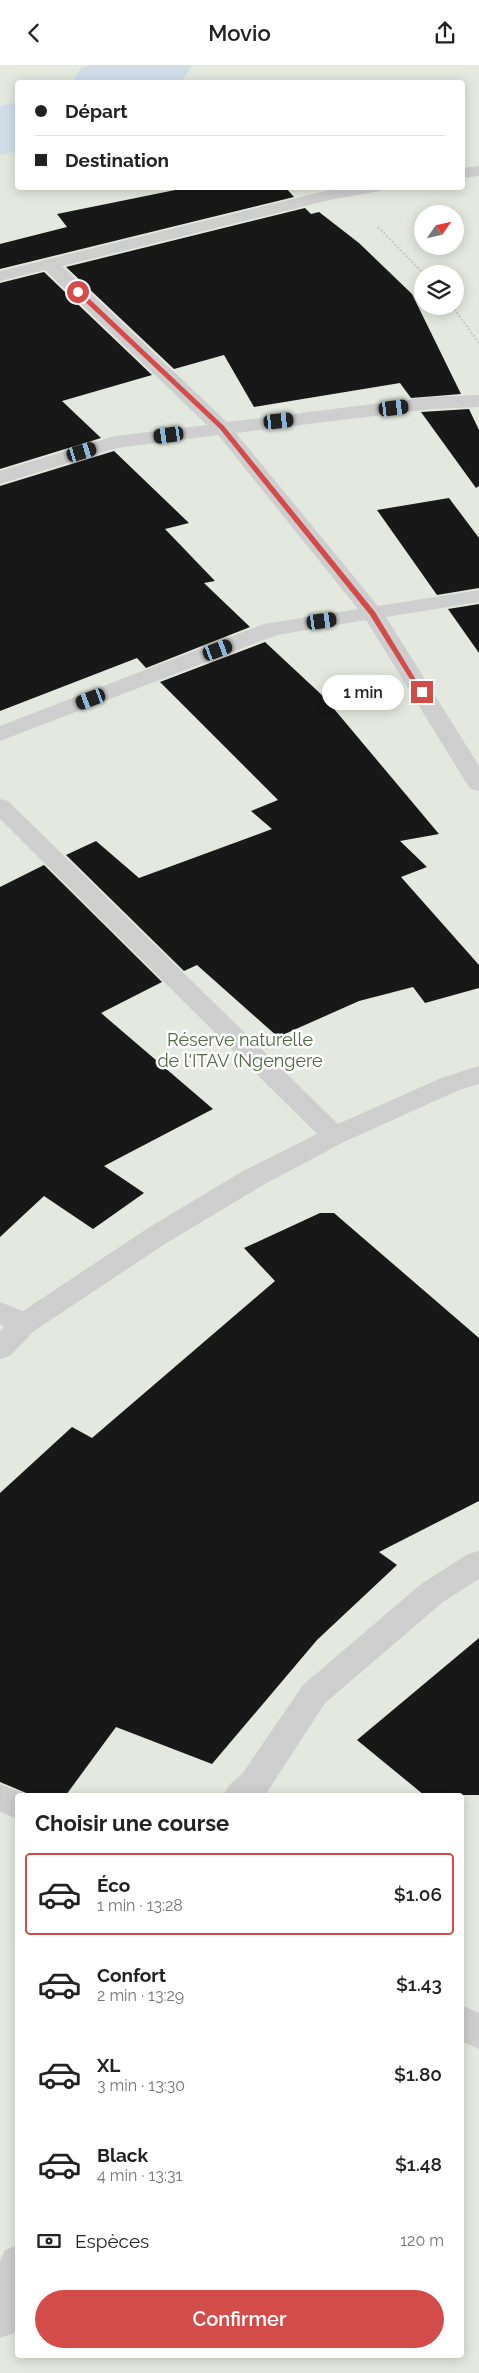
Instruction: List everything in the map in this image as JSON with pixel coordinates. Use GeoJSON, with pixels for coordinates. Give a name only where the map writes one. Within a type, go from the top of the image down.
{"type":"FeatureCollection","features":[{"type":"Feature","properties":{"kind":"street"},"geometry":{"type":"LineString","coordinates":[[465,173],[479,171]]}},
{"type":"Feature","properties":{"kind":"street"},"geometry":{"type":"LineString","coordinates":[[0,276],[313,193],[344,193],[359,190]]}},
{"type":"Feature","properties":{"kind":"street"},"geometry":{"type":"LineString","coordinates":[[49,264],[222,427],[373,614],[479,784]]}},
{"type":"Feature","properties":{"kind":"street"},"geometry":{"type":"LineString","coordinates":[[0,478],[115,442],[222,427],[432,403],[479,401]]}},
{"type":"Feature","properties":{"kind":"street"},"geometry":{"type":"LineString","coordinates":[[0,734],[272,629],[479,596]]}},
{"type":"Feature","properties":{"kind":"street"},"geometry":{"type":"LineString","coordinates":[[0,806],[335,1135]]}},
{"type":"Feature","properties":{"kind":"street"},"geometry":{"type":"LineString","coordinates":[[0,1349],[12,1318],[253,1178],[335,1135],[450,1084],[479,1075]]}},
{"type":"Feature","properties":{"kind":"street"},"geometry":{"type":"LineString","coordinates":[[244,1793],[254,1784],[314,1694],[432,1593],[479,1563]]}},
{"type":"Feature","properties":{"kind":"street"},"geometry":{"type":"LineString","coordinates":[[0,1797],[15,1804]]}},
{"type":"Feature","properties":{"kind":"street"},"geometry":{"type":"LineString","coordinates":[[464,2023],[479,2033]]}},
{"type":"Feature","properties":{"kind":"street"},"geometry":{"type":"LineString","coordinates":[[0,2320],[15,2272]]}},
{"type":"Feature","properties":{"kind":"path"},"geometry":{"type":"LineString","coordinates":[[344,193],[415,265]]}},
{"type":"Feature","properties":{"kind":"path"},"geometry":{"type":"LineString","coordinates":[[459,315],[479,343]]}},
{"type":"Feature","properties":{"kind":"green space","name":"Réserve naturelle de l'ITAV (Ngengere"},"geometry":{"type":"Polygon","coordinates":[[[0,65],[479,65],[479,2373],[0,2373],[0,65]]]}},
{"type":"Feature","properties":{"kind":"building"},"geometry":{"type":"Polygon","coordinates":[[[175,190],[288,190],[294,197],[0,269],[0,244],[67,227],[57,214],[175,190]]]}},
{"type":"Feature","properties":{"kind":"building"},"geometry":{"type":"Polygon","coordinates":[[[305,208],[311,214],[319,212],[359,243],[412,294],[414,298],[414,315],[422,315],[461,394],[411,398],[400,383],[254,407],[224,355],[174,369],[66,267],[305,208]]]}},
{"type":"Feature","properties":{"kind":"building"},"geometry":{"type":"Polygon","coordinates":[[[44,272],[152,375],[62,401],[101,438],[0,469],[0,283],[44,272]]]}},
{"type":"Feature","properties":{"kind":"building"},"geometry":{"type":"Polygon","coordinates":[[[469,409],[479,430],[479,486],[476,488],[421,412],[469,409]]]}},
{"type":"Feature","properties":{"kind":"building"},"geometry":{"type":"Polygon","coordinates":[[[114,451],[189,523],[165,529],[215,581],[204,583],[250,627],[146,668],[137,658],[0,711],[0,486],[114,451]]]}},
{"type":"Feature","properties":{"kind":"building"},"geometry":{"type":"Polygon","coordinates":[[[449,498],[479,538],[479,588],[437,595],[377,510],[449,498]]]}},
{"type":"Feature","properties":{"kind":"building"},"geometry":{"type":"Polygon","coordinates":[[[479,604],[479,653],[448,609],[479,604]]]}},
{"type":"Feature","properties":{"kind":"building"},"geometry":{"type":"Polygon","coordinates":[[[265,642],[324,697],[439,834],[400,841],[427,867],[401,877],[479,965],[479,988],[425,1003],[413,987],[359,1001],[278,1037],[197,965],[184,971],[66,855],[96,841],[139,878],[272,829],[251,811],[278,800],[160,682],[265,642]]]}},
{"type":"Feature","properties":{"kind":"building"},"geometry":{"type":"Polygon","coordinates":[[[44,865],[162,982],[101,1013],[213,1109],[104,1166],[144,1193],[93,1229],[44,1196],[0,1237],[0,887],[44,865]]]}},
{"type":"Feature","properties":{"kind":"building"},"geometry":{"type":"Polygon","coordinates":[[[320,1213],[334,1213],[479,1338],[479,1501],[379,1552],[397,1565],[317,1640],[212,1764],[116,1727],[67,1793],[26,1793],[0,1782],[0,1493],[72,1427],[92,1438],[275,1281],[244,1248],[320,1213]]]}},
{"type":"Feature","properties":{"kind":"building"},"geometry":{"type":"Polygon","coordinates":[[[479,1638],[479,1795],[422,1793],[357,1740],[479,1638]]]}},
{"type":"Feature","properties":{"kind":"waterway"},"geometry":{"type":"LineString","coordinates":[[114,80],[150,66],[158,65]]}},
{"type":"Feature","properties":{"kind":"waterway"},"geometry":{"type":"LineString","coordinates":[[0,134],[15,125]]}},
{"type":"Feature","properties":{"kind":"route"},"geometry":{"type":"LineString","coordinates":[[78,292],[222,427],[373,614],[422,692]]}}]}
